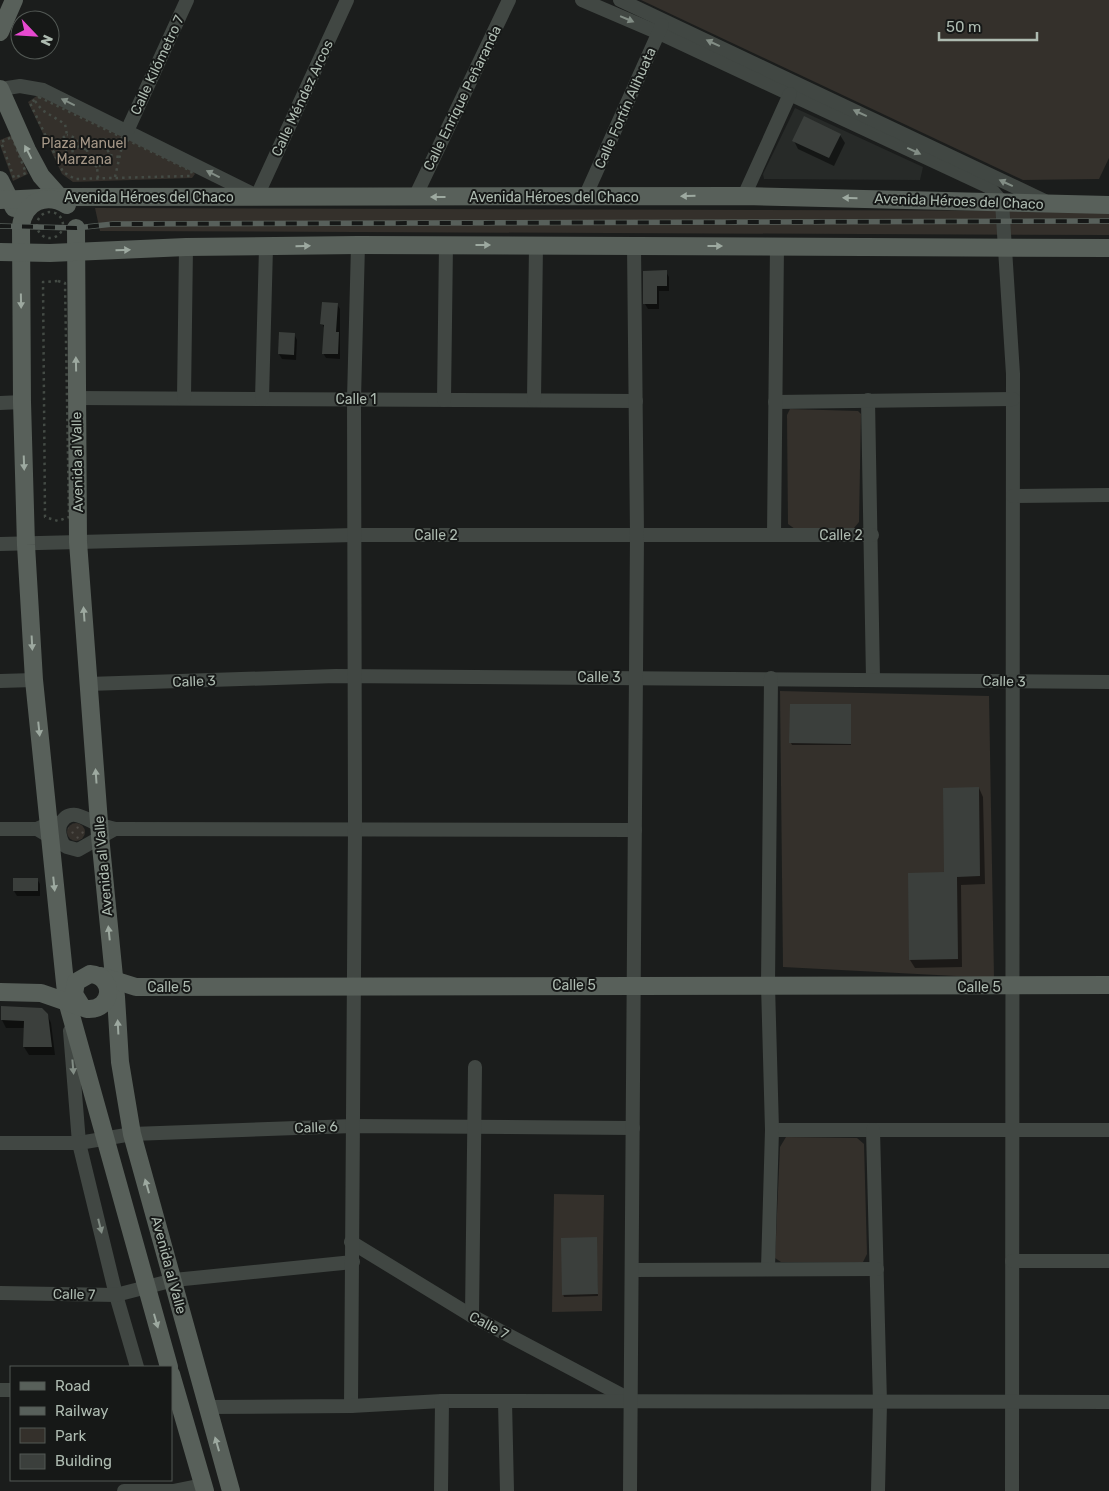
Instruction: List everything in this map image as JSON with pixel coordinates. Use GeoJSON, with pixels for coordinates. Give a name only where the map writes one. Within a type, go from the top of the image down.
{"type":"FeatureCollection","features":[{"type":"Feature","properties":{"kind":"main road"},"geometry":{"type":"LineString","coordinates":[[0,32],[14,0]]}},
{"type":"Feature","properties":{"kind":"main road"},"geometry":{"type":"LineString","coordinates":[[0,119],[1,93]]}},
{"type":"Feature","properties":{"kind":"main road"},"geometry":{"type":"LineString","coordinates":[[0,180],[6,201],[21,226],[23,235],[33,248],[50,253],[58,252],[70,242],[76,228],[75,220],[54,204],[1,93]]}},
{"type":"Feature","properties":{"kind":"main road","name":"Avenida Héroes del Chaco"},"geometry":{"type":"LineString","coordinates":[[6,201],[54,204],[257,196],[744,196],[1109,205]]}},
{"type":"Feature","properties":{"kind":"main road"},"geometry":{"type":"LineString","coordinates":[[21,226],[25,211],[30,205],[54,204]]}},
{"type":"Feature","properties":{"kind":"main road","name":"Avenida al Valle"},"geometry":{"type":"LineString","coordinates":[[21,226],[22,402],[26,544],[34,680],[65,983],[75,1004],[106,1140],[169,1366]]}},
{"type":"Feature","properties":{"kind":"main road","name":"Avenida al Valle"},"geometry":{"type":"LineString","coordinates":[[76,228],[74,252],[78,542],[99,831],[104,986],[120,1062],[132,1134],[174,1280],[206,1407],[230,1491]]}},
{"type":"Feature","properties":{"kind":"main road"},"geometry":{"type":"LineString","coordinates":[[0,252],[50,253],[186,247],[358,244],[1006,249],[1109,248]]}},
{"type":"Feature","properties":{"kind":"main road"},"geometry":{"type":"LineString","coordinates":[[75,1004],[74,988],[76,982],[104,986]]}},
{"type":"Feature","properties":{"kind":"main road"},"geometry":{"type":"LineString","coordinates":[[41,993],[65,983],[104,986]]}},
{"type":"Feature","properties":{"kind":"main road","name":"Calle 5"},"geometry":{"type":"LineString","coordinates":[[104,986],[634,984],[1013,987],[1109,985]]}},
{"type":"Feature","properties":{"kind":"main road"},"geometry":{"type":"LineString","coordinates":[[0,992],[41,993],[75,1004],[98,1008],[104,986]]}},
{"type":"Feature","properties":{"kind":"main road"},"geometry":{"type":"LineString","coordinates":[[172,1382],[204,1488]]}},
{"type":"Feature","properties":{"kind":"street","name":"Calle Kilómetro 7"},"geometry":{"type":"LineString","coordinates":[[125,135],[187,0]]}},
{"type":"Feature","properties":{"kind":"street","name":"Calle Méndez Arcos"},"geometry":{"type":"LineString","coordinates":[[257,196],[347,0]]}},
{"type":"Feature","properties":{"kind":"street","name":"Calle Enrique Peñaranda"},"geometry":{"type":"LineString","coordinates":[[415,197],[509,0]]}},
{"type":"Feature","properties":{"kind":"street"},"geometry":{"type":"LineString","coordinates":[[582,0],[659,33],[989,186],[1002,202],[1013,399],[1012,1491]]}},
{"type":"Feature","properties":{"kind":"street"},"geometry":{"type":"LineString","coordinates":[[620,0],[664,19],[1050,204]]}},
{"type":"Feature","properties":{"kind":"street","name":"Calle Fortín Alihuata"},"geometry":{"type":"LineString","coordinates":[[585,197],[664,19]]}},
{"type":"Feature","properties":{"kind":"street"},"geometry":{"type":"LineString","coordinates":[[1,93],[20,86],[42,90],[125,135],[257,196]]}},
{"type":"Feature","properties":{"kind":"street"},"geometry":{"type":"LineString","coordinates":[[744,196],[790,94]]}},
{"type":"Feature","properties":{"kind":"street"},"geometry":{"type":"LineString","coordinates":[[351,1406],[355,828],[354,399],[358,244]]}},
{"type":"Feature","properties":{"kind":"street"},"geometry":{"type":"LineString","coordinates":[[444,400],[446,244]]}},
{"type":"Feature","properties":{"kind":"street"},"geometry":{"type":"LineString","coordinates":[[534,400],[536,244]]}},
{"type":"Feature","properties":{"kind":"street"},"geometry":{"type":"LineString","coordinates":[[630,1491],[637,535],[634,246]]}},
{"type":"Feature","properties":{"kind":"street"},"geometry":{"type":"LineString","coordinates":[[774,535],[777,246]]}},
{"type":"Feature","properties":{"kind":"street"},"geometry":{"type":"LineString","coordinates":[[184,398],[186,247]]}},
{"type":"Feature","properties":{"kind":"street"},"geometry":{"type":"LineString","coordinates":[[262,399],[266,247]]}},
{"type":"Feature","properties":{"kind":"street","name":"Calle 1"},"geometry":{"type":"LineString","coordinates":[[76,398],[636,401]]}},
{"type":"Feature","properties":{"kind":"street"},"geometry":{"type":"LineString","coordinates":[[775,402],[1013,399]]}},
{"type":"Feature","properties":{"kind":"street"},"geometry":{"type":"LineString","coordinates":[[868,400],[872,535],[873,679]]}},
{"type":"Feature","properties":{"kind":"street"},"geometry":{"type":"LineString","coordinates":[[0,403],[22,402]]}},
{"type":"Feature","properties":{"kind":"street"},"geometry":{"type":"LineString","coordinates":[[1013,496],[1109,495]]}},
{"type":"Feature","properties":{"kind":"street","name":"Calle 2"},"geometry":{"type":"LineString","coordinates":[[0,544],[354,534],[872,535]]}},
{"type":"Feature","properties":{"kind":"street","name":"Calle 3"},"geometry":{"type":"LineString","coordinates":[[88,684],[354,677],[771,678],[1109,682]]}},
{"type":"Feature","properties":{"kind":"street"},"geometry":{"type":"LineString","coordinates":[[768,1268],[772,1130],[768,986],[771,678]]}},
{"type":"Feature","properties":{"kind":"street"},"geometry":{"type":"LineString","coordinates":[[0,682],[34,680]]}},
{"type":"Feature","properties":{"kind":"street"},"geometry":{"type":"LineString","coordinates":[[0,829],[59,834],[59,828],[65,819],[70,816],[81,815],[99,831]]}},
{"type":"Feature","properties":{"kind":"street"},"geometry":{"type":"LineString","coordinates":[[49,833],[70,816]]}},
{"type":"Feature","properties":{"kind":"street"},"geometry":{"type":"LineString","coordinates":[[49,833],[78,850],[99,831],[355,828],[635,830]]}},
{"type":"Feature","properties":{"kind":"street"},"geometry":{"type":"LineString","coordinates":[[75,1004],[80,1143],[116,1295],[137,1366]]}},
{"type":"Feature","properties":{"kind":"street"},"geometry":{"type":"LineString","coordinates":[[472,1316],[475,1067]]}},
{"type":"Feature","properties":{"kind":"street","name":"Calle 6"},"geometry":{"type":"LineString","coordinates":[[0,1143],[80,1143],[132,1134],[353,1126],[633,1128]]}},
{"type":"Feature","properties":{"kind":"street"},"geometry":{"type":"LineString","coordinates":[[772,1130],[1109,1130]]}},
{"type":"Feature","properties":{"kind":"street"},"geometry":{"type":"LineString","coordinates":[[873,1130],[880,1402],[878,1491]]}},
{"type":"Feature","properties":{"kind":"street","name":"Calle 7"},"geometry":{"type":"LineString","coordinates":[[352,1242],[472,1316],[631,1400]]}},
{"type":"Feature","properties":{"kind":"street"},"geometry":{"type":"LineString","coordinates":[[1012,1261],[1109,1261]]}},
{"type":"Feature","properties":{"kind":"street","name":"Calle 7"},"geometry":{"type":"LineString","coordinates":[[0,1293],[116,1295],[174,1280],[353,1262]]}},
{"type":"Feature","properties":{"kind":"street"},"geometry":{"type":"LineString","coordinates":[[632,1270],[877,1269]]}},
{"type":"Feature","properties":{"kind":"street"},"geometry":{"type":"LineString","coordinates":[[206,1407],[351,1406],[442,1401],[1109,1402]]}},
{"type":"Feature","properties":{"kind":"street"},"geometry":{"type":"LineString","coordinates":[[441,1491],[442,1401]]}},
{"type":"Feature","properties":{"kind":"street"},"geometry":{"type":"LineString","coordinates":[[505,1401],[507,1491]]}},
{"type":"Feature","properties":{"kind":"street"},"geometry":{"type":"LineString","coordinates":[[124,1491],[173,1491],[204,1488]]}},
{"type":"Feature","properties":{"kind":"path"},"geometry":{"type":"LineString","coordinates":[[39,98],[106,130],[125,135],[191,171],[192,174],[190,176],[75,179],[63,172],[30,103],[39,98]]}},
{"type":"Feature","properties":{"kind":"path"},"geometry":{"type":"LineString","coordinates":[[34,100],[42,110],[65,124],[67,135]]}},
{"type":"Feature","properties":{"kind":"path"},"geometry":{"type":"LineString","coordinates":[[106,130],[104,143],[110,155]]}},
{"type":"Feature","properties":{"kind":"path"},"geometry":{"type":"LineString","coordinates":[[67,135],[76,138],[78,146]]}},
{"type":"Feature","properties":{"kind":"path"},"geometry":{"type":"LineString","coordinates":[[53,152],[60,147],[62,139],[67,135]]}},
{"type":"Feature","properties":{"kind":"path"},"geometry":{"type":"LineString","coordinates":[[115,177],[125,135]]}},
{"type":"Feature","properties":{"kind":"path"},"geometry":{"type":"LineString","coordinates":[[87,150],[95,144],[104,143]]}},
{"type":"Feature","properties":{"kind":"path"},"geometry":{"type":"LineString","coordinates":[[60,147],[67,152],[74,151],[78,146]]}},
{"type":"Feature","properties":{"kind":"path"},"geometry":{"type":"LineString","coordinates":[[78,146],[87,150]]}},
{"type":"Feature","properties":{"kind":"path"},"geometry":{"type":"LineString","coordinates":[[87,150],[88,160],[97,167],[98,178]]}},
{"type":"Feature","properties":{"kind":"path"},"geometry":{"type":"LineString","coordinates":[[110,155],[119,157]]}},
{"type":"Feature","properties":{"kind":"path"},"geometry":{"type":"LineString","coordinates":[[97,167],[106,163],[110,155]]}},
{"type":"Feature","properties":{"kind":"path"},"geometry":{"type":"LineString","coordinates":[[54,204],[51,212],[59,216],[63,224],[58,235],[51,239],[40,234],[37,222],[54,204]]}},
{"type":"Feature","properties":{"kind":"path"},"geometry":{"type":"LineString","coordinates":[[58,280],[65,283],[69,517],[58,521],[45,517],[43,282],[58,280]]}},
{"type":"Feature","properties":{"kind":"shaded area"},"geometry":{"type":"Polygon","coordinates":[[[795,108],[923,167],[920,180],[764,179],[763,174],[795,108]]]}},
{"type":"Feature","properties":{"kind":"green space"},"geometry":{"type":"Polygon","coordinates":[[[641,0],[1109,0],[1109,158],[1099,179],[1023,180],[641,0]]]}},
{"type":"Feature","properties":{"kind":"green space","name":"Plaza Manuel Marzana"},"geometry":{"type":"Polygon","coordinates":[[[38,95],[193,171],[195,174],[192,178],[73,182],[62,174],[28,102],[38,95]]]}},
{"type":"Feature","properties":{"kind":"green space"},"geometry":{"type":"Polygon","coordinates":[[[12,135],[28,174],[13,181],[0,145],[0,140],[12,135]]]}},
{"type":"Feature","properties":{"kind":"green space"},"geometry":{"type":"Polygon","coordinates":[[[95,208],[1109,211],[1109,235],[100,231],[95,208]]]}},
{"type":"Feature","properties":{"kind":"green space"},"geometry":{"type":"Polygon","coordinates":[[[790,409],[858,411],[861,414],[859,522],[854,528],[795,529],[788,524],[787,415],[790,409]]]}},
{"type":"Feature","properties":{"kind":"green space"},"geometry":{"type":"Polygon","coordinates":[[[780,691],[989,696],[994,978],[783,967],[780,691]]]}},
{"type":"Feature","properties":{"kind":"green space"},"geometry":{"type":"Polygon","coordinates":[[[72,823],[80,823],[85,828],[83,839],[72,841],[67,836],[67,828],[72,823]]]}},
{"type":"Feature","properties":{"kind":"green space"},"geometry":{"type":"Polygon","coordinates":[[[786,1137],[857,1138],[864,1144],[867,1254],[863,1262],[781,1262],[775,1258],[780,1147],[786,1137]]]}},
{"type":"Feature","properties":{"kind":"green space"},"geometry":{"type":"Polygon","coordinates":[[[554,1194],[604,1195],[602,1311],[552,1312],[554,1194]]]}},
{"type":"Feature","properties":{"kind":"building"},"geometry":{"type":"Polygon","coordinates":[[[804,116],[841,134],[829,158],[792,141],[804,116]]]}},
{"type":"Feature","properties":{"kind":"building"},"geometry":{"type":"Polygon","coordinates":[[[667,270],[667,286],[657,286],[657,304],[643,304],[643,271],[667,270]]]}},
{"type":"Feature","properties":{"kind":"building"},"geometry":{"type":"Polygon","coordinates":[[[322,302],[338,303],[336,332],[339,332],[338,354],[322,354],[324,325],[320,324],[322,302]]]}},
{"type":"Feature","properties":{"kind":"building"},"geometry":{"type":"Polygon","coordinates":[[[279,332],[295,333],[294,355],[278,354],[279,332]]]}},
{"type":"Feature","properties":{"kind":"building"},"geometry":{"type":"Polygon","coordinates":[[[790,704],[851,704],[851,744],[789,743],[790,704]]]}},
{"type":"Feature","properties":{"kind":"building"},"geometry":{"type":"Polygon","coordinates":[[[979,787],[980,876],[957,877],[958,959],[909,960],[908,873],[944,872],[943,788],[979,787]]]}},
{"type":"Feature","properties":{"kind":"building"},"geometry":{"type":"Polygon","coordinates":[[[13,878],[38,878],[38,891],[13,891],[13,878]]]}},
{"type":"Feature","properties":{"kind":"building"},"geometry":{"type":"Polygon","coordinates":[[[1,1006],[42,1008],[48,1014],[52,1047],[23,1047],[24,1021],[1,1020],[1,1006]]]}},
{"type":"Feature","properties":{"kind":"building"},"geometry":{"type":"Polygon","coordinates":[[[597,1237],[598,1294],[562,1295],[561,1238],[597,1237]]]}},
{"type":"Feature","properties":{"kind":"railway"},"geometry":{"type":"LineString","coordinates":[[0,226],[76,228],[113,224],[1109,221]]}}]}
